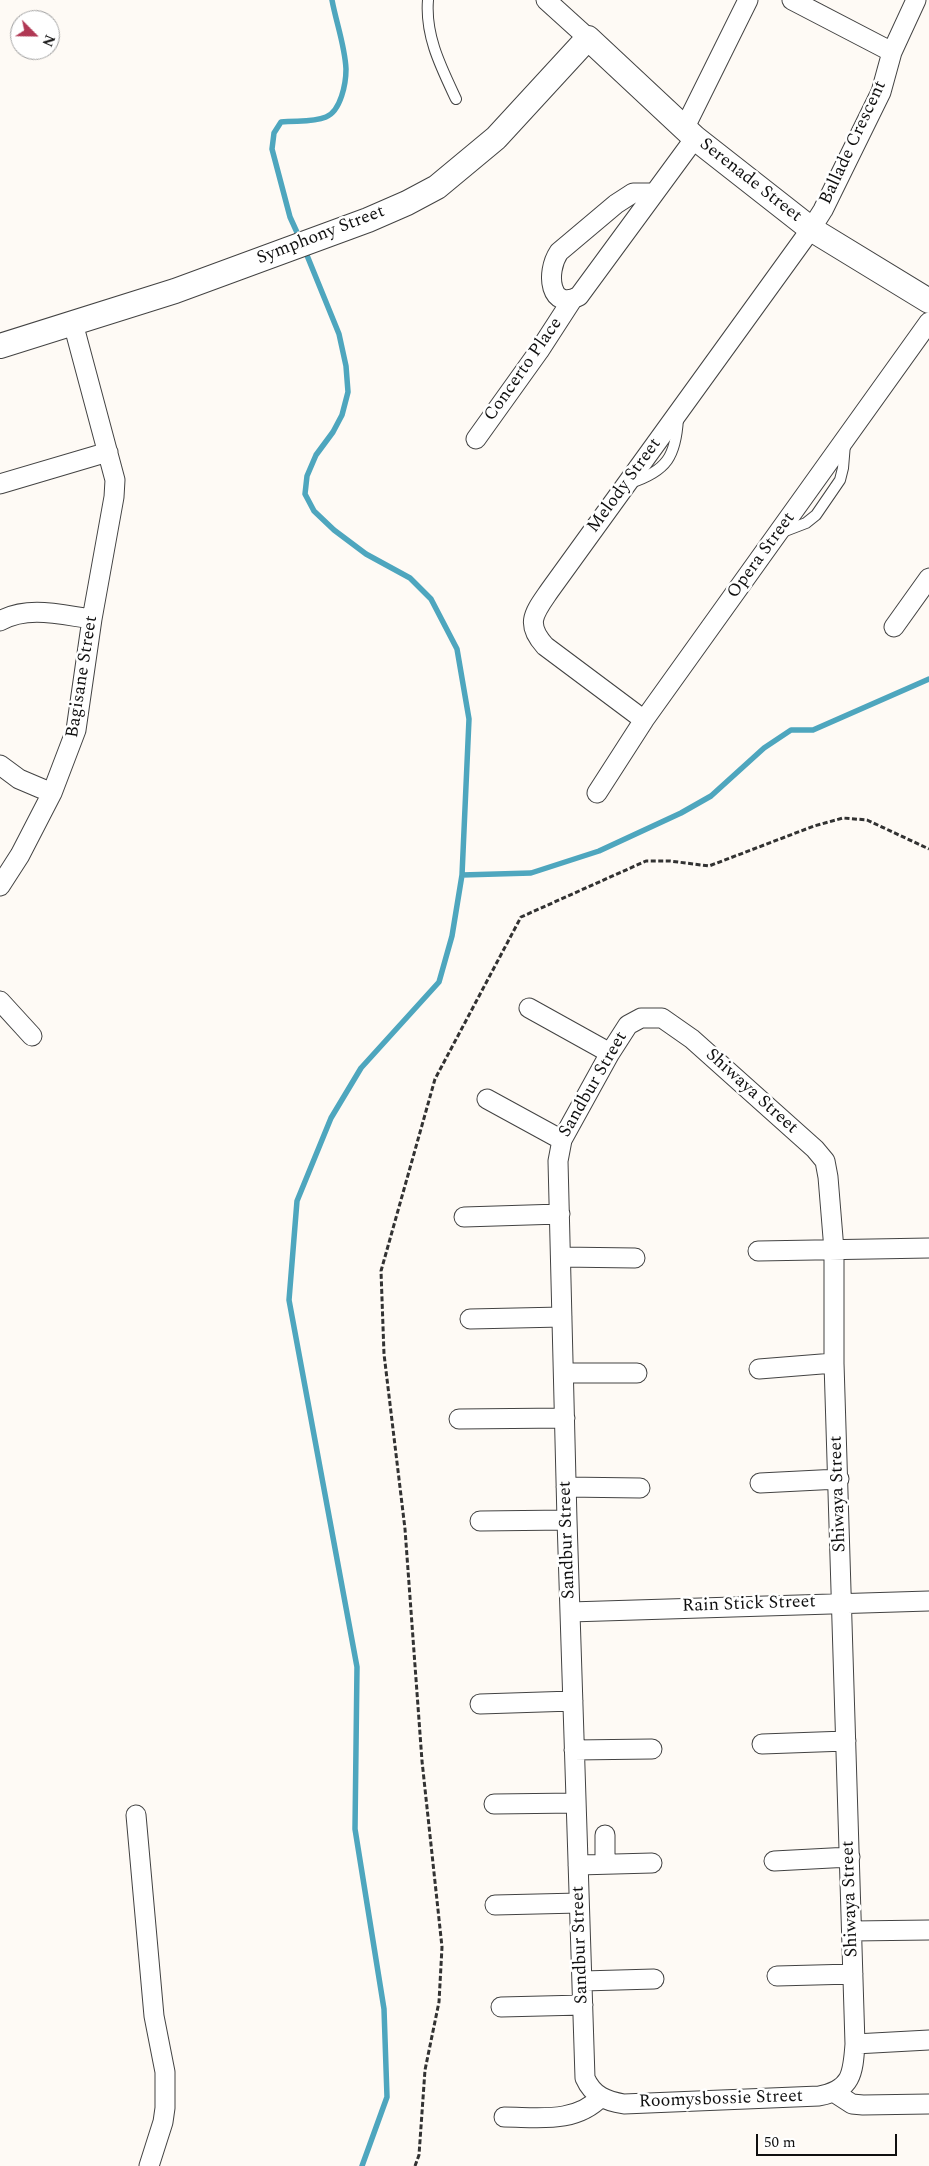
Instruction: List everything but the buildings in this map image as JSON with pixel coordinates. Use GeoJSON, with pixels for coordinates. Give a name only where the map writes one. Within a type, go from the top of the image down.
{"type":"FeatureCollection","features":[{"type":"Feature","properties":{"kind":"street"},"geometry":{"type":"LineString","coordinates":[[546,0],[588,38]]}},
{"type":"Feature","properties":{"kind":"street"},"geometry":{"type":"LineString","coordinates":[[690,133],[748,0]]}},
{"type":"Feature","properties":{"kind":"street"},"geometry":{"type":"LineString","coordinates":[[792,0],[892,52]]}},
{"type":"Feature","properties":{"kind":"street","name":"Ballade Crescent"},"geometry":{"type":"LineString","coordinates":[[811,229],[823,210],[881,92],[892,52],[916,0]]}},
{"type":"Feature","properties":{"kind":"street","name":"Serenade Street"},"geometry":{"type":"LineString","coordinates":[[588,38],[690,133],[811,229],[929,301]]}},
{"type":"Feature","properties":{"kind":"street","name":"Symphony Street"},"geometry":{"type":"LineString","coordinates":[[0,346],[175,291],[368,220],[437,187],[496,138],[588,38]]}},
{"type":"Feature","properties":{"kind":"street","name":"Concerto Place"},"geometry":{"type":"LineString","coordinates":[[476,439],[539,351],[572,300],[579,296],[586,287],[654,193],[690,133]]}},
{"type":"Feature","properties":{"kind":"street","name":"Concerto Place"},"geometry":{"type":"LineString","coordinates":[[572,300],[565,300],[558,296],[550,283],[553,261],[559,252],[616,204],[633,193],[654,193]]}},
{"type":"Feature","properties":{"kind":"street","name":"Melody Street"},"geometry":{"type":"LineString","coordinates":[[644,720],[545,646],[538,638],[532,624],[542,601],[811,229]]}},
{"type":"Feature","properties":{"kind":"street","name":"Opera Street"},"geometry":{"type":"LineString","coordinates":[[597,793],[644,720],[929,322]]}},
{"type":"Feature","properties":{"kind":"street","name":"Bagisane Street"},"geometry":{"type":"LineString","coordinates":[[0,886],[20,855],[52,792],[76,730],[92,619],[114,497],[115,480],[73,323]]}},
{"type":"Feature","properties":{"kind":"street"},"geometry":{"type":"LineString","coordinates":[[0,484],[108,452]]}},
{"type":"Feature","properties":{"kind":"street"},"geometry":{"type":"LineString","coordinates":[[894,627],[929,578]]}},
{"type":"Feature","properties":{"kind":"street"},"geometry":{"type":"LineString","coordinates":[[0,621],[19,613],[38,612],[92,619]]}},
{"type":"Feature","properties":{"kind":"street"},"geometry":{"type":"LineString","coordinates":[[0,765],[19,779],[52,792]]}},
{"type":"Feature","properties":{"kind":"street"},"geometry":{"type":"LineString","coordinates":[[0,1001],[32,1036]]}},
{"type":"Feature","properties":{"kind":"street"},"geometry":{"type":"LineString","coordinates":[[529,1008],[610,1053]]}},
{"type":"Feature","properties":{"kind":"street","name":"Sandbur Street"},"geometry":{"type":"LineString","coordinates":[[604,2099],[594,2093],[585,2078],[566,1487],[558,1161],[562,1140],[610,1053],[628,1025],[635,1019],[662,1018]]}},
{"type":"Feature","properties":{"kind":"street","name":"Shiwaya Street"},"geometry":{"type":"LineString","coordinates":[[662,1018],[692,1039],[815,1149],[825,1161],[828,1177],[834,1250],[834,1363],[855,2044],[854,2069],[848,2081],[837,2091]]}},
{"type":"Feature","properties":{"kind":"street"},"geometry":{"type":"LineString","coordinates":[[487,1100],[562,1140]]}},
{"type":"Feature","properties":{"kind":"street"},"geometry":{"type":"LineString","coordinates":[[464,1217],[560,1214]]}},
{"type":"Feature","properties":{"kind":"street"},"geometry":{"type":"LineString","coordinates":[[758,1251],[929,1248]]}},
{"type":"Feature","properties":{"kind":"street"},"geometry":{"type":"LineString","coordinates":[[561,1257],[635,1258]]}},
{"type":"Feature","properties":{"kind":"street"},"geometry":{"type":"LineString","coordinates":[[470,1319],[562,1317]]}},
{"type":"Feature","properties":{"kind":"street"},"geometry":{"type":"LineString","coordinates":[[759,1369],[834,1363]]}},
{"type":"Feature","properties":{"kind":"street"},"geometry":{"type":"LineString","coordinates":[[564,1373],[637,1373]]}},
{"type":"Feature","properties":{"kind":"street"},"geometry":{"type":"LineString","coordinates":[[459,1419],[565,1418]]}},
{"type":"Feature","properties":{"kind":"street"},"geometry":{"type":"LineString","coordinates":[[760,1484],[839,1479]]}},
{"type":"Feature","properties":{"kind":"street"},"geometry":{"type":"LineString","coordinates":[[566,1487],[640,1488]]}},
{"type":"Feature","properties":{"kind":"street"},"geometry":{"type":"LineString","coordinates":[[480,1521],[567,1520]]}},
{"type":"Feature","properties":{"kind":"street","name":"Rain Stick Street"},"geometry":{"type":"LineString","coordinates":[[570,1612],[842,1602],[929,1601]]}},
{"type":"Feature","properties":{"kind":"street"},"geometry":{"type":"LineString","coordinates":[[480,1704],[573,1701]]}},
{"type":"Feature","properties":{"kind":"street"},"geometry":{"type":"LineString","coordinates":[[762,1744],[846,1741]]}},
{"type":"Feature","properties":{"kind":"street"},"geometry":{"type":"LineString","coordinates":[[574,1750],[652,1749]]}},
{"type":"Feature","properties":{"kind":"street"},"geometry":{"type":"LineString","coordinates":[[494,1804],[576,1803]]}},
{"type":"Feature","properties":{"kind":"street"},"geometry":{"type":"LineString","coordinates":[[136,1815],[154,2016],[157,2041],[165,2072],[164,2115],[149,2166]]}},
{"type":"Feature","properties":{"kind":"street"},"geometry":{"type":"LineString","coordinates":[[604,1836],[605,1864]]}},
{"type":"Feature","properties":{"kind":"street"},"geometry":{"type":"LineString","coordinates":[[774,1861],[850,1856]]}},
{"type":"Feature","properties":{"kind":"street"},"geometry":{"type":"LineString","coordinates":[[578,1865],[652,1863]]}},
{"type":"Feature","properties":{"kind":"street"},"geometry":{"type":"LineString","coordinates":[[496,1906],[580,1903]]}},
{"type":"Feature","properties":{"kind":"street"},"geometry":{"type":"LineString","coordinates":[[853,1931],[929,1930]]}},
{"type":"Feature","properties":{"kind":"street"},"geometry":{"type":"LineString","coordinates":[[777,1976],[853,1974]]}},
{"type":"Feature","properties":{"kind":"street"},"geometry":{"type":"LineString","coordinates":[[583,1981],[654,1979]]}},
{"type":"Feature","properties":{"kind":"street"},"geometry":{"type":"LineString","coordinates":[[501,2007],[583,2005]]}},
{"type":"Feature","properties":{"kind":"street"},"geometry":{"type":"LineString","coordinates":[[855,2044],[929,2040]]}},
{"type":"Feature","properties":{"kind":"street"},"geometry":{"type":"LineString","coordinates":[[837,2091],[852,2104],[863,2106],[929,2104]]}},
{"type":"Feature","properties":{"kind":"street","name":"Roomysbossie Street"},"geometry":{"type":"LineString","coordinates":[[604,2099],[624,2104],[819,2096],[837,2091]]}},
{"type":"Feature","properties":{"kind":"street"},"geometry":{"type":"LineString","coordinates":[[504,2117],[575,2115],[604,2099]]}},
{"type":"Feature","properties":{"kind":"lane"},"geometry":{"type":"LineString","coordinates":[[428,0],[427,13],[433,49],[456,99]]}},
{"type":"Feature","properties":{"kind":"path"},"geometry":{"type":"LineString","coordinates":[[415,2166],[419,2155],[425,2070],[439,2002],[442,1947],[422,1761],[405,1529],[384,1354],[380,1271],[435,1079],[521,917],[646,861],[670,860],[709,866],[814,826],[843,818],[867,820],[929,849]]}},
{"type":"Feature","properties":{"kind":"waterway"},"geometry":{"type":"LineString","coordinates":[[300,239],[290,217],[272,149],[274,133],[281,122],[310,121],[326,117],[331,114],[339,103],[344,89],[346,69],[332,0]]}},
{"type":"Feature","properties":{"kind":"waterway"},"geometry":{"type":"LineString","coordinates":[[304,248],[339,334],[346,366],[348,392],[342,415],[333,432],[316,455],[307,476],[305,494],[314,511],[334,530],[366,554],[410,578],[431,599],[457,649],[469,719],[462,875],[452,936],[439,982],[361,1068],[331,1118],[297,1201],[289,1300],[357,1667],[355,1829],[384,2009],[387,2097],[362,2166]]}},
{"type":"Feature","properties":{"kind":"waterway"},"geometry":{"type":"LineString","coordinates":[[462,875],[531,873],[599,851],[681,813],[711,796],[764,748],[791,730],[813,730],[929,679]]}}]}
